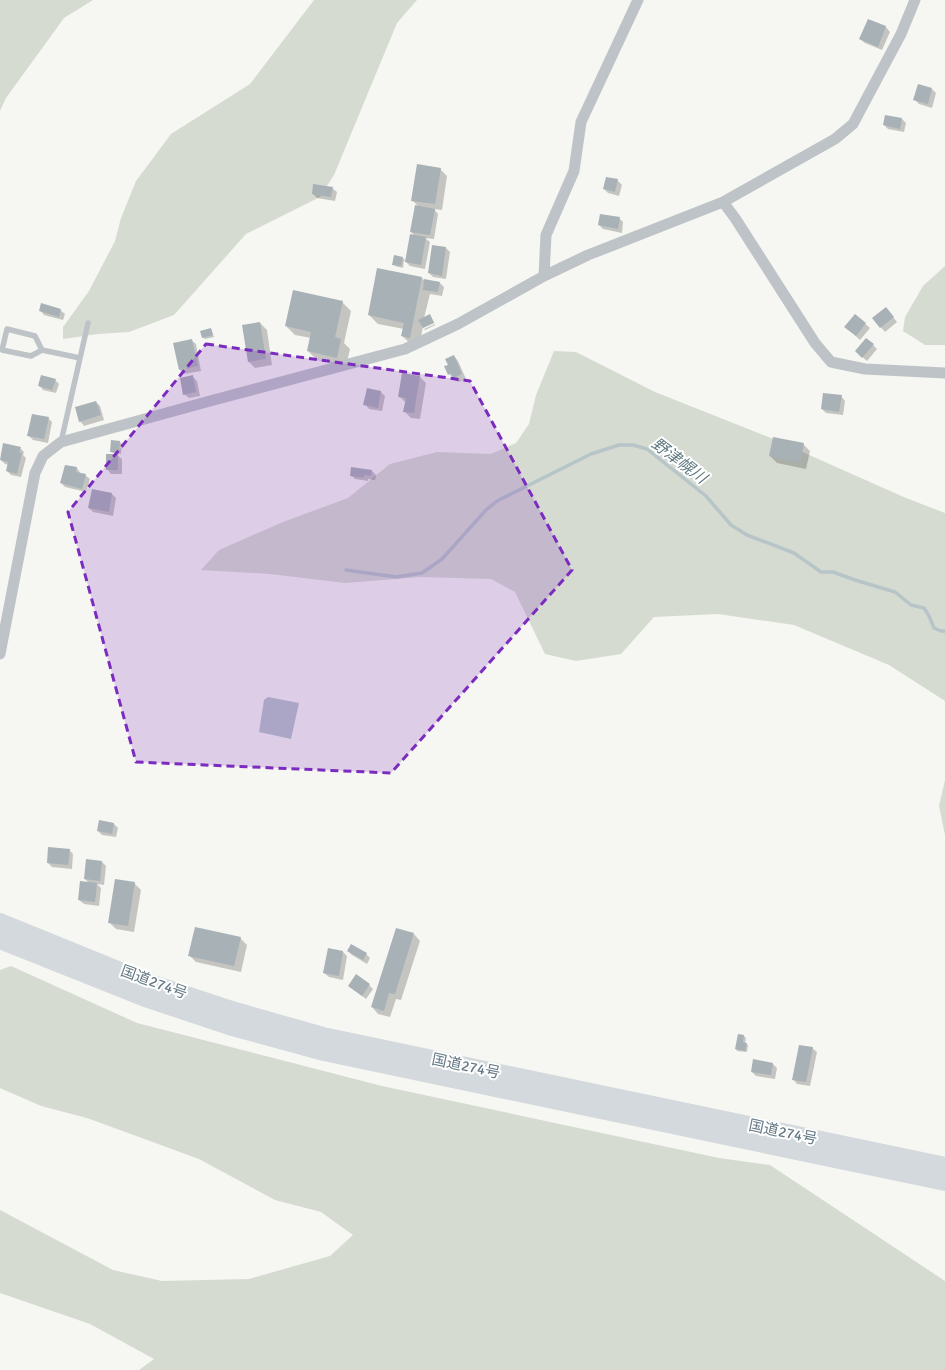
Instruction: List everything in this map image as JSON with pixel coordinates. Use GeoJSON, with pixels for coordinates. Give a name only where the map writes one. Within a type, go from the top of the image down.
{"type":"FeatureCollection","features":[{"type":"Feature","properties":{"kind":"highway","name":"国道274号"},"geometry":{"type":"LineString","coordinates":[[0,922],[150,982],[235,1011],[323,1036],[945,1166]]}},
{"type":"Feature","properties":{"kind":"highway","name":"国道274号"},"geometry":{"type":"LineString","coordinates":[[0,940],[145,998],[230,1026],[324,1052],[945,1182]]}},
{"type":"Feature","properties":{"kind":"street"},"geometry":{"type":"LineString","coordinates":[[544,276],[546,235],[574,171],[581,122],[638,0]]}},
{"type":"Feature","properties":{"kind":"street"},"geometry":{"type":"LineString","coordinates":[[0,654],[35,473],[43,456],[61,442],[405,349],[470,317],[544,276],[588,255],[723,202],[835,139],[853,124],[901,34],[915,0]]}},
{"type":"Feature","properties":{"kind":"street"},"geometry":{"type":"LineString","coordinates":[[723,202],[735,218],[815,343],[831,362],[865,369],[945,373]]}},
{"type":"Feature","properties":{"kind":"lane"},"geometry":{"type":"LineString","coordinates":[[61,442],[88,323]]}},
{"type":"Feature","properties":{"kind":"lane"},"geometry":{"type":"LineString","coordinates":[[42,350],[34,336],[7,329],[2,350],[31,356],[42,350],[80,358]]}},
{"type":"Feature","properties":{"kind":"highlighted area"},"geometry":{"type":"Polygon","coordinates":[[[206,344],[470,381],[572,570],[391,773],[136,762],[68,512],[206,344]]]}},
{"type":"Feature","properties":{"kind":"shaded area"},"geometry":{"type":"Polygon","coordinates":[[[0,0],[93,0],[64,18],[6,98],[0,111],[0,0]]]}},
{"type":"Feature","properties":{"kind":"shaded area"},"geometry":{"type":"Polygon","coordinates":[[[314,0],[417,0],[397,23],[334,175],[320,197],[246,234],[174,315],[129,332],[98,334],[63,339],[63,327],[89,291],[115,241],[121,218],[136,181],[171,134],[250,84],[314,0]]]}},
{"type":"Feature","properties":{"kind":"shaded area"},"geometry":{"type":"Polygon","coordinates":[[[945,266],[945,345],[925,345],[903,331],[905,317],[923,286],[945,266]]]}},
{"type":"Feature","properties":{"kind":"shaded area"},"geometry":{"type":"Polygon","coordinates":[[[554,351],[576,352],[655,392],[771,438],[906,498],[945,513],[945,701],[889,665],[794,625],[718,614],[654,617],[621,654],[576,661],[545,654],[515,592],[491,579],[420,577],[345,583],[270,574],[201,570],[219,550],[283,522],[348,498],[390,464],[437,452],[491,454],[516,443],[529,424],[536,395],[554,351]]]}},
{"type":"Feature","properties":{"kind":"shaded area"},"geometry":{"type":"Polygon","coordinates":[[[268,697],[299,703],[291,739],[259,732],[264,700],[268,697]]]}},
{"type":"Feature","properties":{"kind":"shaded area"},"geometry":{"type":"Polygon","coordinates":[[[945,780],[945,835],[939,806],[945,780]]]}},
{"type":"Feature","properties":{"kind":"shaded area"},"geometry":{"type":"Polygon","coordinates":[[[11,966],[137,1023],[382,1086],[719,1158],[770,1165],[945,1281],[945,1370],[139,1370],[154,1359],[90,1324],[0,1293],[0,1210],[113,1270],[162,1281],[249,1279],[330,1256],[353,1235],[321,1212],[275,1200],[199,1159],[87,1118],[41,1106],[0,1088],[0,970],[11,966]]]}},
{"type":"Feature","properties":{"kind":"building"},"geometry":{"type":"Polygon","coordinates":[[[868,19],[886,26],[878,47],[859,39],[868,19]]]}},
{"type":"Feature","properties":{"kind":"building"},"geometry":{"type":"Polygon","coordinates":[[[918,84],[932,88],[928,104],[913,100],[918,84]]]}},
{"type":"Feature","properties":{"kind":"building"},"geometry":{"type":"Polygon","coordinates":[[[885,115],[902,118],[900,129],[883,125],[885,115]]]}},
{"type":"Feature","properties":{"kind":"building"},"geometry":{"type":"Polygon","coordinates":[[[417,164],[441,168],[435,204],[411,201],[417,164]]]}},
{"type":"Feature","properties":{"kind":"building"},"geometry":{"type":"Polygon","coordinates":[[[606,177],[618,179],[615,192],[603,189],[606,177]]]}},
{"type":"Feature","properties":{"kind":"building"},"geometry":{"type":"Polygon","coordinates":[[[313,184],[333,187],[331,197],[312,194],[313,184]]]}},
{"type":"Feature","properties":{"kind":"building"},"geometry":{"type":"Polygon","coordinates":[[[415,205],[435,209],[430,235],[410,232],[415,205]]]}},
{"type":"Feature","properties":{"kind":"building"},"geometry":{"type":"Polygon","coordinates":[[[600,214],[620,217],[618,229],[598,225],[600,214]]]}},
{"type":"Feature","properties":{"kind":"building"},"geometry":{"type":"Polygon","coordinates":[[[410,234],[426,237],[421,265],[405,262],[410,234]]]}},
{"type":"Feature","properties":{"kind":"building"},"geometry":{"type":"Polygon","coordinates":[[[432,245],[446,247],[442,276],[428,273],[432,245]]]}},
{"type":"Feature","properties":{"kind":"building"},"geometry":{"type":"Polygon","coordinates":[[[394,255],[403,257],[401,266],[392,265],[394,255]]]}},
{"type":"Feature","properties":{"kind":"building"},"geometry":{"type":"Polygon","coordinates":[[[377,268],[422,277],[410,338],[401,336],[404,323],[368,315],[377,268]]]}},
{"type":"Feature","properties":{"kind":"building"},"geometry":{"type":"Polygon","coordinates":[[[424,279],[440,282],[438,292],[423,290],[424,279]]]}},
{"type":"Feature","properties":{"kind":"building"},"geometry":{"type":"Polygon","coordinates":[[[293,290],[343,301],[335,337],[341,339],[337,358],[307,351],[311,332],[285,326],[293,290]]]}},
{"type":"Feature","properties":{"kind":"building"},"geometry":{"type":"Polygon","coordinates":[[[41,303],[61,309],[59,317],[39,311],[41,303]]]}},
{"type":"Feature","properties":{"kind":"building"},"geometry":{"type":"Polygon","coordinates":[[[886,307],[894,317],[880,328],[872,318],[886,307]]]}},
{"type":"Feature","properties":{"kind":"building"},"geometry":{"type":"Polygon","coordinates":[[[430,314],[434,323],[423,328],[418,320],[430,314]]]}},
{"type":"Feature","properties":{"kind":"building"},"geometry":{"type":"Polygon","coordinates":[[[855,314],[866,323],[856,336],[844,327],[855,314]]]}},
{"type":"Feature","properties":{"kind":"building"},"geometry":{"type":"Polygon","coordinates":[[[260,322],[266,359],[248,362],[242,325],[260,322]]]}},
{"type":"Feature","properties":{"kind":"building"},"geometry":{"type":"Polygon","coordinates":[[[211,328],[213,335],[202,338],[200,331],[211,328]]]}},
{"type":"Feature","properties":{"kind":"building"},"geometry":{"type":"Polygon","coordinates":[[[866,338],[874,344],[862,358],[855,351],[866,338]]]}},
{"type":"Feature","properties":{"kind":"building"},"geometry":{"type":"Polygon","coordinates":[[[192,339],[198,366],[179,370],[173,343],[192,339]]]}},
{"type":"Feature","properties":{"kind":"building"},"geometry":{"type":"Polygon","coordinates":[[[454,355],[462,374],[453,378],[451,373],[448,375],[444,366],[448,365],[445,359],[454,355]]]}},
{"type":"Feature","properties":{"kind":"building"},"geometry":{"type":"Polygon","coordinates":[[[402,373],[420,376],[414,413],[403,412],[406,398],[398,397],[402,373]]]}},
{"type":"Feature","properties":{"kind":"building"},"geometry":{"type":"Polygon","coordinates":[[[41,375],[56,379],[52,390],[38,386],[41,375]]]}},
{"type":"Feature","properties":{"kind":"building"},"geometry":{"type":"Polygon","coordinates":[[[193,375],[196,392],[183,395],[180,378],[193,375]]]}},
{"type":"Feature","properties":{"kind":"building"},"geometry":{"type":"Polygon","coordinates":[[[367,388],[381,391],[378,408],[363,405],[367,388]]]}},
{"type":"Feature","properties":{"kind":"building"},"geometry":{"type":"Polygon","coordinates":[[[823,393],[842,395],[839,412],[821,409],[823,393]]]}},
{"type":"Feature","properties":{"kind":"building"},"geometry":{"type":"Polygon","coordinates":[[[96,401],[101,415],[79,422],[75,407],[96,401]]]}},
{"type":"Feature","properties":{"kind":"building"},"geometry":{"type":"Polygon","coordinates":[[[32,414],[49,417],[44,439],[27,436],[32,414]]]}},
{"type":"Feature","properties":{"kind":"building"},"geometry":{"type":"Polygon","coordinates":[[[773,437],[804,443],[800,463],[769,456],[773,437]]]}},
{"type":"Feature","properties":{"kind":"building"},"geometry":{"type":"Polygon","coordinates":[[[111,440],[120,441],[119,453],[110,452],[111,440]]]}},
{"type":"Feature","properties":{"kind":"building"},"geometry":{"type":"Polygon","coordinates":[[[3,443],[21,447],[19,452],[22,453],[17,474],[6,471],[8,462],[0,460],[3,443]]]}},
{"type":"Feature","properties":{"kind":"building"},"geometry":{"type":"Polygon","coordinates":[[[106,454],[118,454],[118,470],[106,470],[106,454]]]}},
{"type":"Feature","properties":{"kind":"building"},"geometry":{"type":"Polygon","coordinates":[[[65,465],[77,467],[76,472],[86,474],[82,489],[60,483],[65,465]]]}},
{"type":"Feature","properties":{"kind":"building"},"geometry":{"type":"Polygon","coordinates":[[[351,467],[372,470],[371,476],[364,475],[364,478],[350,476],[351,467]]]}},
{"type":"Feature","properties":{"kind":"building"},"geometry":{"type":"Polygon","coordinates":[[[92,489],[112,493],[109,512],[88,508],[92,489]]]}},
{"type":"Feature","properties":{"kind":"building"},"geometry":{"type":"Polygon","coordinates":[[[99,820],[114,823],[112,834],[97,831],[99,820]]]}},
{"type":"Feature","properties":{"kind":"building"},"geometry":{"type":"Polygon","coordinates":[[[48,847],[70,849],[68,865],[47,863],[48,847]]]}},
{"type":"Feature","properties":{"kind":"building"},"geometry":{"type":"Polygon","coordinates":[[[86,859],[102,861],[100,881],[84,879],[86,859]]]}},
{"type":"Feature","properties":{"kind":"building"},"geometry":{"type":"Polygon","coordinates":[[[115,879],[135,882],[128,926],[108,923],[115,879]]]}},
{"type":"Feature","properties":{"kind":"building"},"geometry":{"type":"Polygon","coordinates":[[[80,881],[97,883],[95,902],[78,900],[80,881]]]}},
{"type":"Feature","properties":{"kind":"building"},"geometry":{"type":"Polygon","coordinates":[[[195,927],[241,937],[234,966],[188,956],[195,927]]]}},
{"type":"Feature","properties":{"kind":"building"},"geometry":{"type":"Polygon","coordinates":[[[396,928],[414,933],[395,994],[389,993],[384,1011],[371,1007],[396,928]]]}},
{"type":"Feature","properties":{"kind":"building"},"geometry":{"type":"Polygon","coordinates":[[[351,944],[367,953],[363,960],[347,951],[351,944]]]}},
{"type":"Feature","properties":{"kind":"building"},"geometry":{"type":"Polygon","coordinates":[[[328,948],[343,951],[339,976],[323,973],[328,948]]]}},
{"type":"Feature","properties":{"kind":"building"},"geometry":{"type":"Polygon","coordinates":[[[356,974],[370,984],[362,996],[348,986],[356,974]]]}},
{"type":"Feature","properties":{"kind":"building"},"geometry":{"type":"Polygon","coordinates":[[[738,1034],[744,1035],[743,1042],[747,1043],[745,1051],[735,1049],[738,1034]]]}},
{"type":"Feature","properties":{"kind":"building"},"geometry":{"type":"Polygon","coordinates":[[[799,1045],[813,1047],[806,1082],[792,1080],[799,1045]]]}},
{"type":"Feature","properties":{"kind":"building"},"geometry":{"type":"Polygon","coordinates":[[[753,1059],[773,1063],[771,1075],[751,1072],[753,1059]]]}},
{"type":"Feature","properties":{"kind":"waterway","name":"野津幌川"},"geometry":{"type":"LineString","coordinates":[[346,570],[396,577],[422,573],[442,559],[486,510],[497,501],[591,454],[619,445],[633,445],[647,449],[706,496],[731,525],[747,535],[794,553],[821,572],[833,572],[895,592],[911,605],[924,608],[934,628],[945,631]]}}]}
